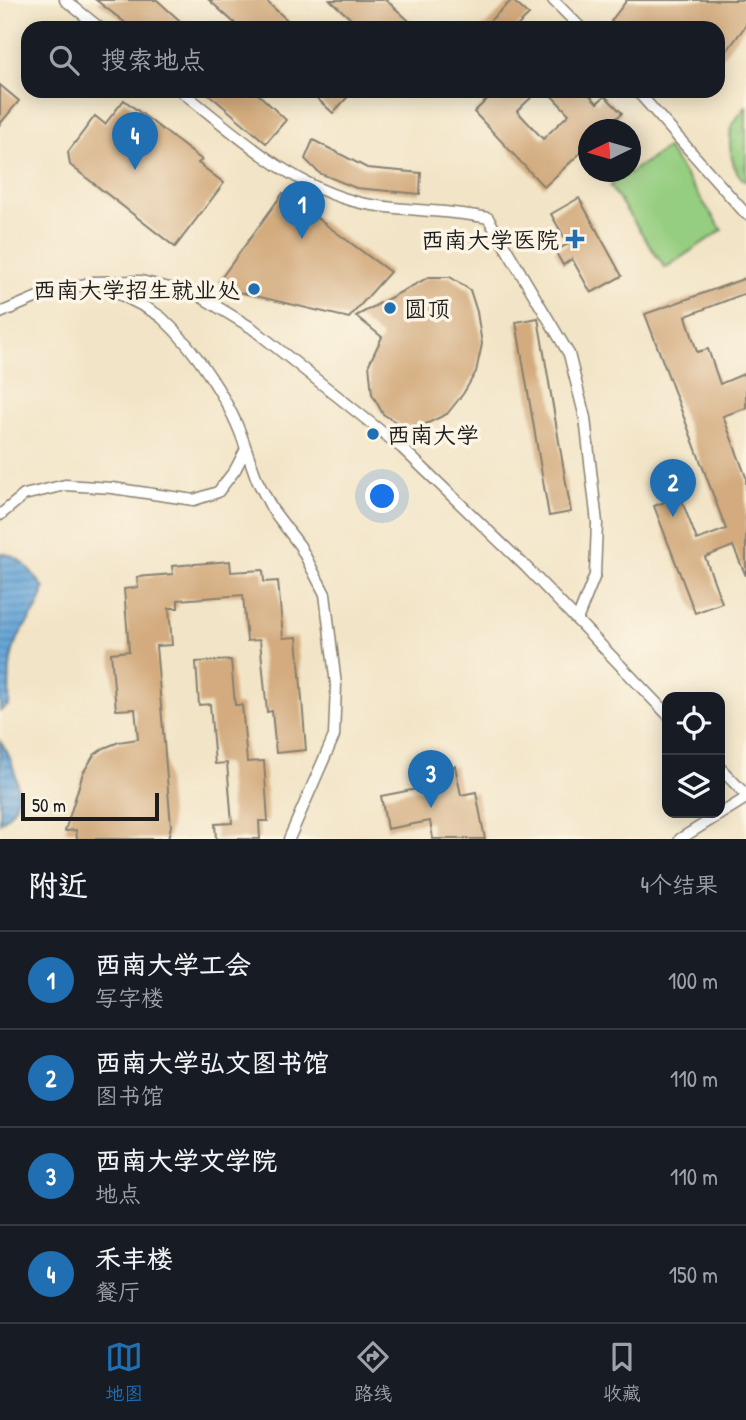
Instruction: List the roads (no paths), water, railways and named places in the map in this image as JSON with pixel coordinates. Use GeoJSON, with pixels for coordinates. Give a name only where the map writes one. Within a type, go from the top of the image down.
{"type":"FeatureCollection","features":[{"type":"Feature","properties":{"kind":"lane"},"geometry":{"type":"LineString","coordinates":[[65,0],[91,21]]}},
{"type":"Feature","properties":{"kind":"lane"},"geometry":{"type":"LineString","coordinates":[[553,0],[574,21]]}},
{"type":"Feature","properties":{"kind":"lane"},"geometry":{"type":"LineString","coordinates":[[190,98],[280,168],[314,186],[360,202],[404,209],[458,212],[488,218],[569,354],[585,418],[597,523],[596,575],[577,620]]}},
{"type":"Feature","properties":{"kind":"lane"},"geometry":{"type":"LineString","coordinates":[[643,98],[746,214]]}},
{"type":"Feature","properties":{"kind":"lane"},"geometry":{"type":"LineString","coordinates":[[0,313],[40,296],[93,282],[141,281],[198,295],[252,328],[402,448],[517,558],[662,709]]}},
{"type":"Feature","properties":{"kind":"lane"},"geometry":{"type":"LineString","coordinates":[[93,282],[161,317],[191,352],[224,398],[239,429],[257,480],[272,509],[300,546],[325,594],[336,685],[334,736],[289,839]]}},
{"type":"Feature","properties":{"kind":"lane"},"geometry":{"type":"LineString","coordinates":[[0,515],[24,495],[65,485],[112,488],[194,500],[218,492],[246,449]]}},
{"type":"Feature","properties":{"kind":"lane"},"geometry":{"type":"LineString","coordinates":[[680,839],[746,797],[725,774]]}},
{"type":"Feature","properties":{"kind":"water"},"geometry":{"type":"Polygon","coordinates":[[[0,553],[20,561],[44,588],[38,606],[14,648],[10,668],[9,705],[0,711],[0,553]]]}},
{"type":"Feature","properties":{"kind":"water"},"geometry":{"type":"Polygon","coordinates":[[[0,741],[14,769],[18,793],[15,807],[0,823],[0,741]]]}},
{"type":"Feature","properties":{"kind":"place","name":"禾丰楼"},"geometry":{"type":"Point","coordinates":[135,170]}},
{"type":"Feature","properties":{"kind":"place","name":"西南大学工会"},"geometry":{"type":"Point","coordinates":[302,239]}},
{"type":"Feature","properties":{"kind":"place","name":"西南大学医院"},"geometry":{"type":"Point","coordinates":[575,239]}},
{"type":"Feature","properties":{"kind":"place","name":"西南大学招生就业处"},"geometry":{"type":"Point","coordinates":[254,289]}},
{"type":"Feature","properties":{"kind":"place","name":"圆顶"},"geometry":{"type":"Point","coordinates":[390,308]}},
{"type":"Feature","properties":{"kind":"place","name":"西南大学"},"geometry":{"type":"Point","coordinates":[373,434]}},
{"type":"Feature","properties":{"kind":"place","name":"西南大学弘文图书馆"},"geometry":{"type":"Point","coordinates":[673,517]}},
{"type":"Feature","properties":{"kind":"place","name":"西南大学文学院"},"geometry":{"type":"Point","coordinates":[431,808]}}]}
